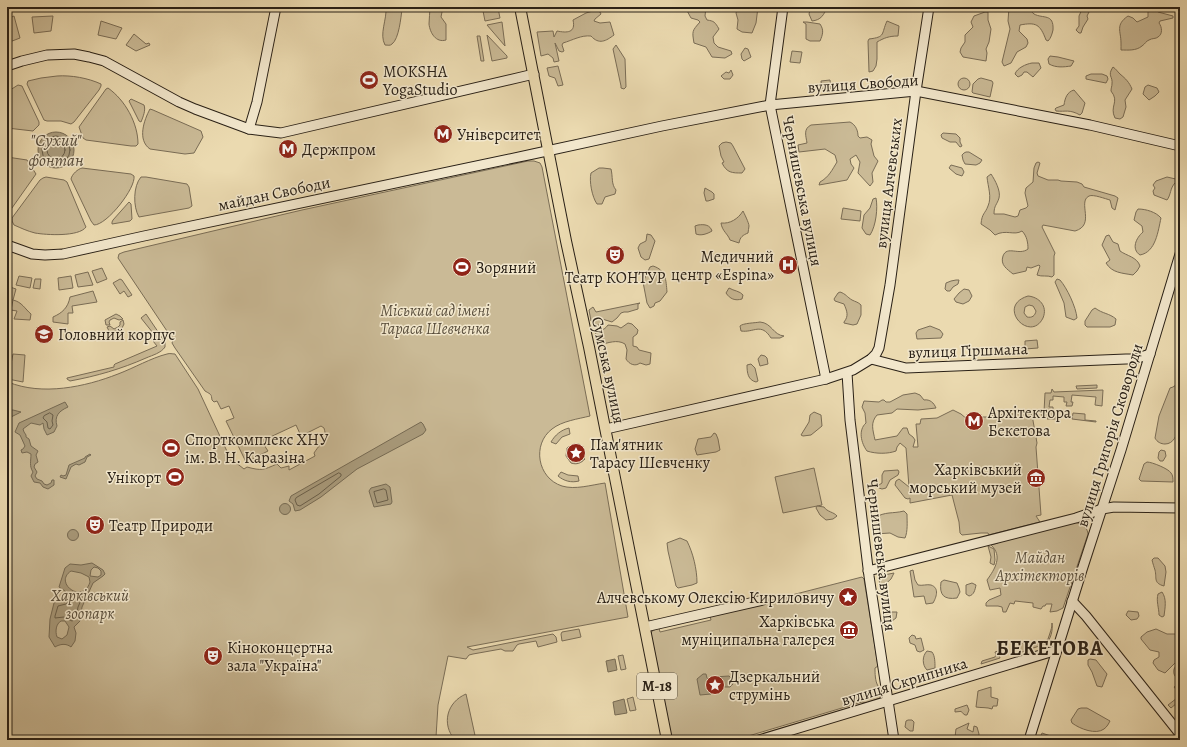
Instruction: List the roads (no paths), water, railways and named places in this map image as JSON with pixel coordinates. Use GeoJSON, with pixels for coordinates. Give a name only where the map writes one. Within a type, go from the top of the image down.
{"type":"FeatureCollection","features":[{"type":"Feature","properties":{"kind":"main road","name":"Сумська вулиця"},"geometry":{"type":"LineString","coordinates":[[520,7],[566,241],[590,347],[667,740]]}},
{"type":"Feature","properties":{"kind":"street"},"geometry":{"type":"LineString","coordinates":[[249,129],[257,102],[276,7]]}},
{"type":"Feature","properties":{"kind":"street","name":"Чернишевська вулиця"},"geometry":{"type":"LineString","coordinates":[[783,7],[770,105],[826,379]]}},
{"type":"Feature","properties":{"kind":"street","name":"вулиця Алчевських"},"geometry":{"type":"LineString","coordinates":[[870,359],[876,354],[879,348],[890,285],[916,91],[929,7]]}},
{"type":"Feature","properties":{"kind":"street"},"geometry":{"type":"LineString","coordinates":[[7,66],[22,60],[47,55],[74,54],[89,57],[104,61],[179,102],[195,109],[249,129],[281,133],[534,74]]}},
{"type":"Feature","properties":{"kind":"street","name":"вулиця Свободи"},"geometry":{"type":"LineString","coordinates":[[548,151],[662,126],[770,105],[916,91],[1090,124],[1180,146]]}},
{"type":"Feature","properties":{"kind":"street","name":"майдан Свободи"},"geometry":{"type":"LineString","coordinates":[[7,245],[32,254],[63,254],[548,151]]}},
{"type":"Feature","properties":{"kind":"street","name":"вулиця Григорія Сковороди"},"geometry":{"type":"LineString","coordinates":[[1029,740],[1180,254]]}},
{"type":"Feature","properties":{"kind":"street","name":"вулиця Гіршмана"},"geometry":{"type":"LineString","coordinates":[[870,359],[906,368],[1135,359],[1150,354]]}},
{"type":"Feature","properties":{"kind":"street"},"geometry":{"type":"LineString","coordinates":[[606,429],[826,379],[847,373],[870,359]]}},
{"type":"Feature","properties":{"kind":"street","name":"Чернишевська вулиця"},"geometry":{"type":"LineString","coordinates":[[847,373],[850,420],[861,517],[887,701],[894,740]]}},
{"type":"Feature","properties":{"kind":"street"},"geometry":{"type":"LineString","coordinates":[[868,570],[1076,518],[1102,509],[1114,507],[1180,508]]}},
{"type":"Feature","properties":{"kind":"street"},"geometry":{"type":"LineString","coordinates":[[645,627],[763,600]]}},
{"type":"Feature","properties":{"kind":"street"},"geometry":{"type":"LineString","coordinates":[[1072,601],[1086,616],[1180,734]]}},
{"type":"Feature","properties":{"kind":"street","name":"вулиця Скрипника"},"geometry":{"type":"LineString","coordinates":[[759,740],[1057,650]]}},
{"type":"Feature","properties":{"kind":"water","name":"\"Сухий\" фонтан"},"geometry":{"type":"Polygon","coordinates":[[[60,132],[69,137],[73,143],[73,157],[69,163],[60,168],[52,168],[43,163],[39,157],[38,146],[43,137],[49,133],[60,132]]]}},
{"type":"Feature","properties":{"kind":"water"},"geometry":{"type":"Polygon","coordinates":[[[65,402],[68,407],[58,414],[56,419],[57,426],[54,432],[47,435],[43,423],[40,425],[31,423],[23,429],[31,446],[38,451],[36,455],[38,462],[34,467],[37,472],[35,476],[47,485],[54,480],[54,485],[48,489],[43,487],[40,483],[34,482],[31,476],[33,472],[31,466],[31,454],[27,452],[22,453],[21,450],[25,446],[20,435],[15,432],[19,423],[65,402]]]}},
{"type":"Feature","properties":{"kind":"water"},"geometry":{"type":"Polygon","coordinates":[[[7,410],[21,412],[9,418],[7,417],[7,410]]]}},
{"type":"Feature","properties":{"kind":"water"},"geometry":{"type":"Polygon","coordinates":[[[421,422],[426,430],[423,434],[357,469],[321,497],[300,510],[295,511],[293,504],[289,501],[291,496],[421,422]]]}},
{"type":"Feature","properties":{"kind":"water"},"geometry":{"type":"Polygon","coordinates":[[[90,454],[91,455],[87,457],[85,462],[71,467],[66,479],[60,477],[61,475],[66,475],[69,465],[85,458],[90,454]]]}},
{"type":"Feature","properties":{"kind":"water"},"geometry":{"type":"Polygon","coordinates":[[[386,484],[390,487],[391,504],[374,507],[369,491],[371,488],[386,484]]]}},
{"type":"Feature","properties":{"kind":"water"},"geometry":{"type":"Polygon","coordinates":[[[285,503],[289,505],[291,509],[289,513],[285,515],[281,513],[279,509],[281,505],[285,503]]]}},
{"type":"Feature","properties":{"kind":"water"},"geometry":{"type":"Polygon","coordinates":[[[71,530],[75,530],[77,531],[77,539],[71,540],[68,537],[68,533],[71,530]]]}},
{"type":"Feature","properties":{"kind":"water"},"geometry":{"type":"Polygon","coordinates":[[[92,563],[103,570],[105,574],[93,583],[82,607],[80,621],[74,627],[76,633],[75,641],[71,647],[63,644],[55,647],[49,637],[50,619],[54,603],[57,601],[63,601],[66,598],[65,591],[59,587],[65,568],[70,564],[81,565],[92,563]],[[94,567],[91,570],[90,576],[98,577],[101,575],[101,571],[94,567]],[[71,571],[66,576],[65,581],[67,586],[76,592],[82,592],[86,589],[90,582],[89,577],[81,573],[71,571]],[[61,621],[56,628],[56,635],[62,639],[67,635],[69,627],[65,621],[61,621]]]}},
{"type":"Feature","properties":{"kind":"water"},"geometry":{"type":"Polygon","coordinates":[[[615,659],[617,670],[608,672],[606,661],[615,659]]]}},
{"type":"Feature","properties":{"kind":"water","name":"Дзеркальний струмінь"},"geometry":{"type":"Polygon","coordinates":[[[703,674],[706,674],[708,679],[729,676],[733,680],[733,684],[730,687],[719,687],[711,694],[700,695],[697,679],[703,674]]]}},
{"type":"Feature","properties":{"kind":"water"},"geometry":{"type":"Polygon","coordinates":[[[624,699],[627,713],[615,715],[613,702],[624,699]]]}},
{"type":"Feature","properties":{"kind":"place","name":"MOKSHA YogaStudio"},"geometry":{"type":"Point","coordinates":[369,80]}},
{"type":"Feature","properties":{"kind":"place","name":"Університет"},"geometry":{"type":"Point","coordinates":[443,134]}},
{"type":"Feature","properties":{"kind":"place","name":"Держпром"},"geometry":{"type":"Point","coordinates":[288,149]}},
{"type":"Feature","properties":{"kind":"place","name":"Театр КОНТУР"},"geometry":{"type":"Point","coordinates":[615,255]}},
{"type":"Feature","properties":{"kind":"place","name":"Медичний центр «Espina»"},"geometry":{"type":"Point","coordinates":[788,265]}},
{"type":"Feature","properties":{"kind":"place","name":"Зоряний"},"geometry":{"type":"Point","coordinates":[462,267]}},
{"type":"Feature","properties":{"kind":"place","name":"Головний корпус"},"geometry":{"type":"Point","coordinates":[44,334]}},
{"type":"Feature","properties":{"kind":"place","name":"Архітектора Бекетова"},"geometry":{"type":"Point","coordinates":[974,421]}},
{"type":"Feature","properties":{"kind":"place","name":"Спорткомплекс ХНУ ім. В. Н. Каразіна"},"geometry":{"type":"Point","coordinates":[171,448]}},
{"type":"Feature","properties":{"kind":"place","name":"Пам'ятник Тарасу Шевченку"},"geometry":{"type":"Point","coordinates":[576,453]}},
{"type":"Feature","properties":{"kind":"place","name":"Унікорт"},"geometry":{"type":"Point","coordinates":[175,477]}},
{"type":"Feature","properties":{"kind":"place","name":"Харківський морський музей"},"geometry":{"type":"Point","coordinates":[1036,478]}},
{"type":"Feature","properties":{"kind":"place","name":"Театр Природи"},"geometry":{"type":"Point","coordinates":[95,525]}},
{"type":"Feature","properties":{"kind":"place","name":"Алчевському Олексію Кириловичу"},"geometry":{"type":"Point","coordinates":[848,597]}},
{"type":"Feature","properties":{"kind":"place","name":"Харківська муніципальна галерея"},"geometry":{"type":"Point","coordinates":[849,630]}},
{"type":"Feature","properties":{"kind":"place","name":"Кіноконцертна зала \"Україна\""},"geometry":{"type":"Point","coordinates":[213,656]}},
{"type":"Feature","properties":{"kind":"place","name":"Дзеркальний струмінь"},"geometry":{"type":"Point","coordinates":[715,685]}},
{"type":"Feature","properties":{"kind":"district","name":"БЕКЕТОВА"},"geometry":{"type":"Point","coordinates":[1050,648]}},
{"type":"Feature","properties":{"kind":"park label","name":"Міський сад імені Тараса Шевченка"},"geometry":{"type":"Point","coordinates":[435,319]}},
{"type":"Feature","properties":{"kind":"park label","name":"Майдан Архітекторів"},"geometry":{"type":"Point","coordinates":[1040,566]}},
{"type":"Feature","properties":{"kind":"park label","name":"Харківський зоопарк"},"geometry":{"type":"Point","coordinates":[90,604]}}]}
